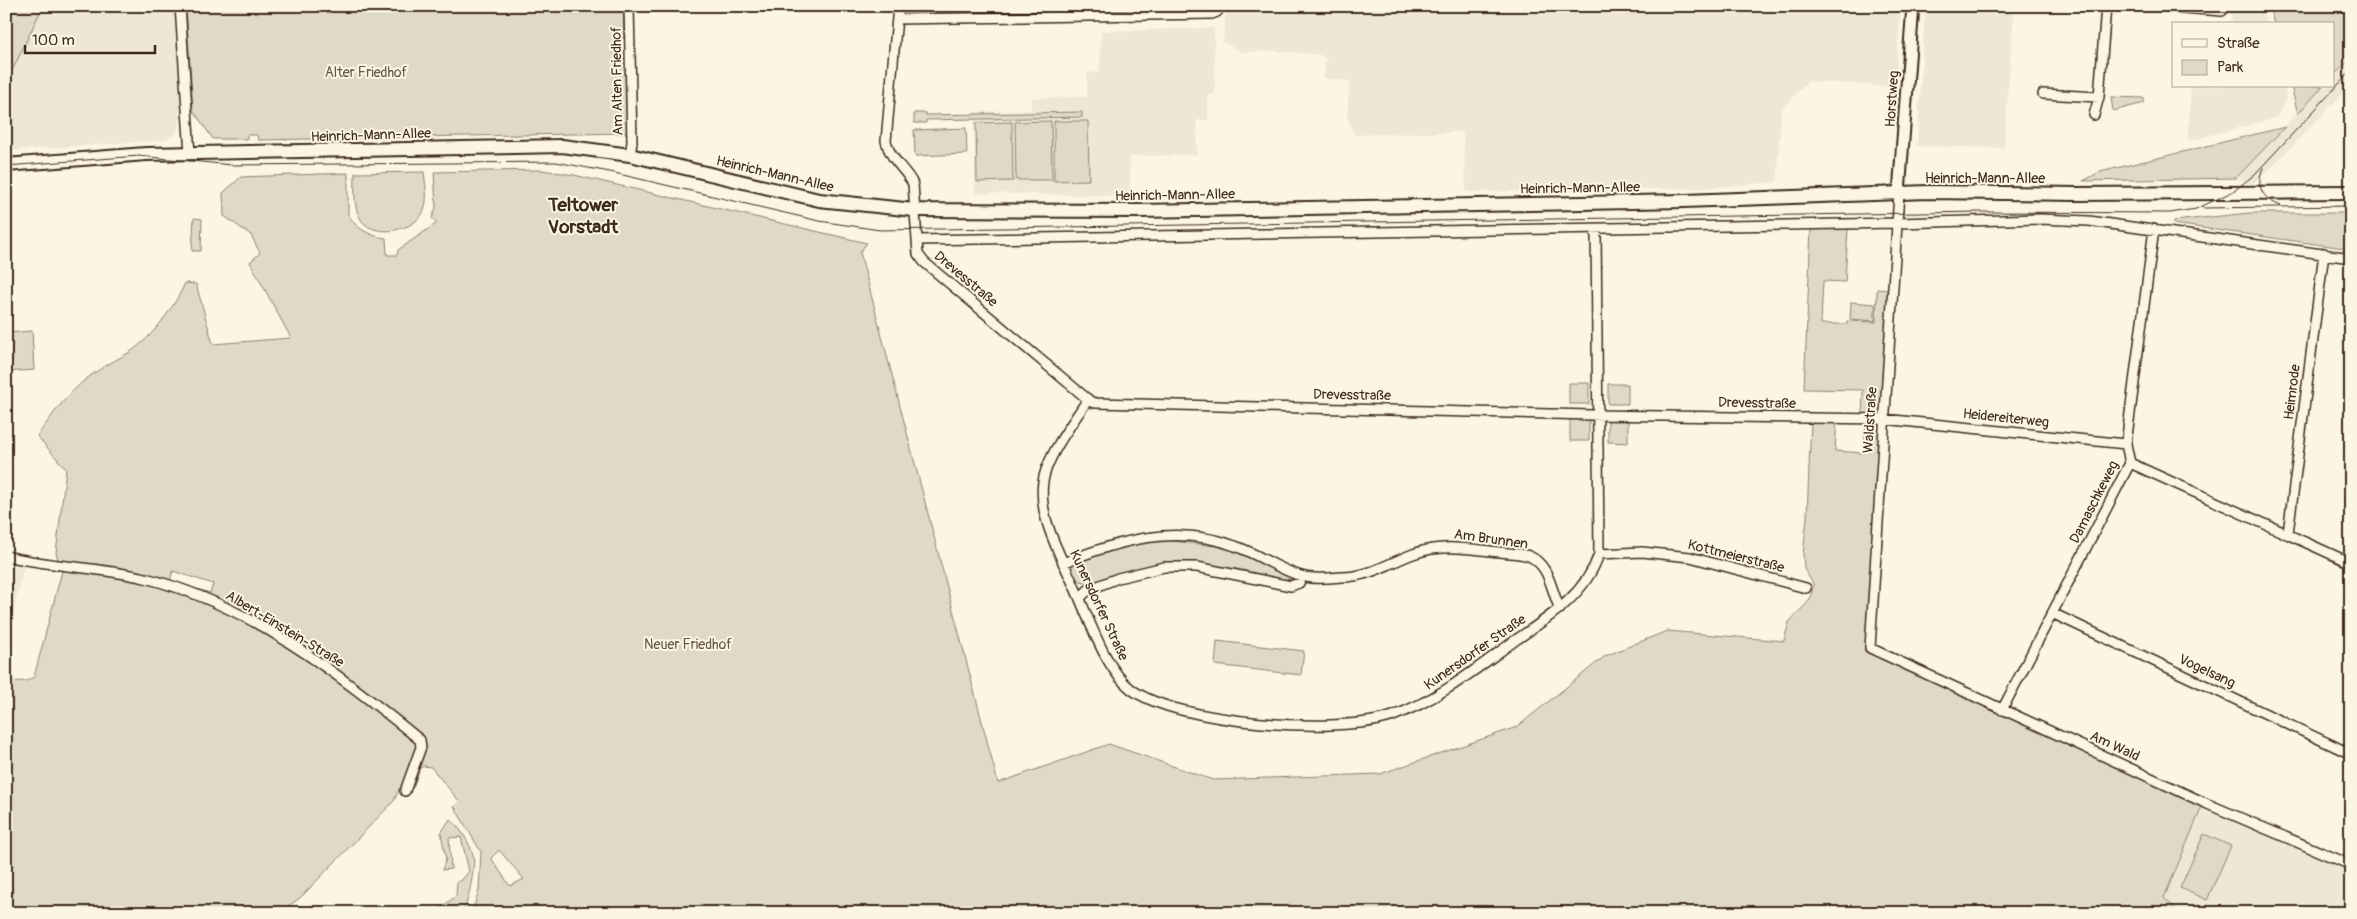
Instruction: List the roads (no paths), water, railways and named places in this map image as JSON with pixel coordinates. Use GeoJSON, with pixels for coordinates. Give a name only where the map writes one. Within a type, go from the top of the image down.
{"type":"FeatureCollection","features":[{"type":"Feature","properties":{"kind":"main road","name":"Heinrich-Mann-Allee"},"geometry":{"type":"LineString","coordinates":[[6,165],[128,155],[532,146],[583,148],[630,155],[819,200],[914,210],[1212,210],[1674,201],[1899,194],[2351,192]]}},
{"type":"Feature","properties":{"kind":"street"},"geometry":{"type":"LineString","coordinates":[[180,6],[190,154]]}},
{"type":"Feature","properties":{"kind":"street","name":"Am Alten Friedhof"},"geometry":{"type":"LineString","coordinates":[[629,6],[632,142],[630,155]]}},
{"type":"Feature","properties":{"kind":"street","name":"Drevesstraße"},"geometry":{"type":"LineString","coordinates":[[898,6],[886,141],[892,158],[909,176],[913,184],[918,254],[924,262],[1088,399],[1096,403],[1598,415],[1884,419]]}},
{"type":"Feature","properties":{"kind":"street","name":"Horstweg"},"geometry":{"type":"LineString","coordinates":[[1899,194],[1913,6]]}},
{"type":"Feature","properties":{"kind":"street"},"geometry":{"type":"LineString","coordinates":[[2094,115],[2100,97],[2106,6]]}},
{"type":"Feature","properties":{"kind":"street"},"geometry":{"type":"LineString","coordinates":[[2156,6],[2222,11]]}},
{"type":"Feature","properties":{"kind":"street"},"geometry":{"type":"LineString","coordinates":[[897,19],[1212,14],[1220,7]]}},
{"type":"Feature","properties":{"kind":"street"},"geometry":{"type":"LineString","coordinates":[[2043,94],[2100,97]]}},
{"type":"Feature","properties":{"kind":"street","name":"Waldstraße"},"geometry":{"type":"LineString","coordinates":[[1870,648],[1899,194]]}},
{"type":"Feature","properties":{"kind":"street"},"geometry":{"type":"LineString","coordinates":[[917,240],[1596,229],[2039,218],[2089,221],[2154,229],[2351,258]]}},
{"type":"Feature","properties":{"kind":"street","name":"Kunersdorfer Straße"},"geometry":{"type":"LineString","coordinates":[[1088,399],[1049,462],[1042,488],[1045,511],[1063,562],[1115,671],[1124,683],[1142,696],[1183,710],[1231,719],[1336,726],[1362,724],[1390,717],[1433,699],[1560,609],[1581,588],[1596,565],[1599,554],[1596,229]]}},
{"type":"Feature","properties":{"kind":"street","name":"Damaschkeweg"},"geometry":{"type":"LineString","coordinates":[[2002,710],[2130,463],[2126,444],[2154,229]]}},
{"type":"Feature","properties":{"kind":"street","name":"Heimrode"},"geometry":{"type":"LineString","coordinates":[[2288,533],[2324,254]]}},
{"type":"Feature","properties":{"kind":"street","name":"Heidereiterweg"},"geometry":{"type":"LineString","coordinates":[[1884,419],[2126,444]]}},
{"type":"Feature","properties":{"kind":"street"},"geometry":{"type":"LineString","coordinates":[[2130,463],[2351,563]]}},
{"type":"Feature","properties":{"kind":"street","name":"Am Brunnen"},"geometry":{"type":"LineString","coordinates":[[1063,562],[1120,543],[1154,535],[1174,534],[1196,536],[1234,546],[1302,576],[1354,577],[1380,569],[1423,551],[1446,547],[1518,554],[1537,561],[1545,569],[1560,609]]}},
{"type":"Feature","properties":{"kind":"street","name":"Kottmeierstraße"},"geometry":{"type":"LineString","coordinates":[[1599,554],[1642,552],[1690,557],[1806,588]]}},
{"type":"Feature","properties":{"kind":"street","name":"Albert-Einstein-Straße"},"geometry":{"type":"LineString","coordinates":[[6,556],[144,578],[215,602],[269,632],[341,678],[420,740],[421,747],[404,791]]}},
{"type":"Feature","properties":{"kind":"street","name":"Am Brunnen"},"geometry":{"type":"LineString","coordinates":[[1080,598],[1088,590],[1118,578],[1164,567],[1197,567],[1291,586],[1298,583],[1302,576]]}},
{"type":"Feature","properties":{"kind":"street","name":"Vogelsang"},"geometry":{"type":"LineString","coordinates":[[2052,613],[2351,754]]}},
{"type":"Feature","properties":{"kind":"street","name":"Am Wald"},"geometry":{"type":"LineString","coordinates":[[1870,648],[2203,802],[2351,865]]}},
{"type":"Feature","properties":{"kind":"tram line"},"geometry":{"type":"LineString","coordinates":[[6,166],[139,156],[232,165],[556,162],[610,172],[819,221],[880,230],[1982,212],[2170,213],[2196,209],[2234,191],[2255,174],[2351,71]]}},
{"type":"Feature","properties":{"kind":"tram line"},"geometry":{"type":"LineString","coordinates":[[2263,168],[2260,181],[2262,191],[2269,200],[2281,206]]}},
{"type":"Feature","properties":{"kind":"tram line"},"geometry":{"type":"LineString","coordinates":[[2203,208],[2351,206]]}},
{"type":"Feature","properties":{"kind":"district","name":"Teltower Vorstadt"},"geometry":{"type":"Point","coordinates":[583,216]}},
{"type":"Feature","properties":{"kind":"park label","name":"Alter Friedhof"},"geometry":{"type":"Point","coordinates":[366,72]}},
{"type":"Feature","properties":{"kind":"park label","name":"Neuer Friedhof"},"geometry":{"type":"Point","coordinates":[688,644]}}]}
